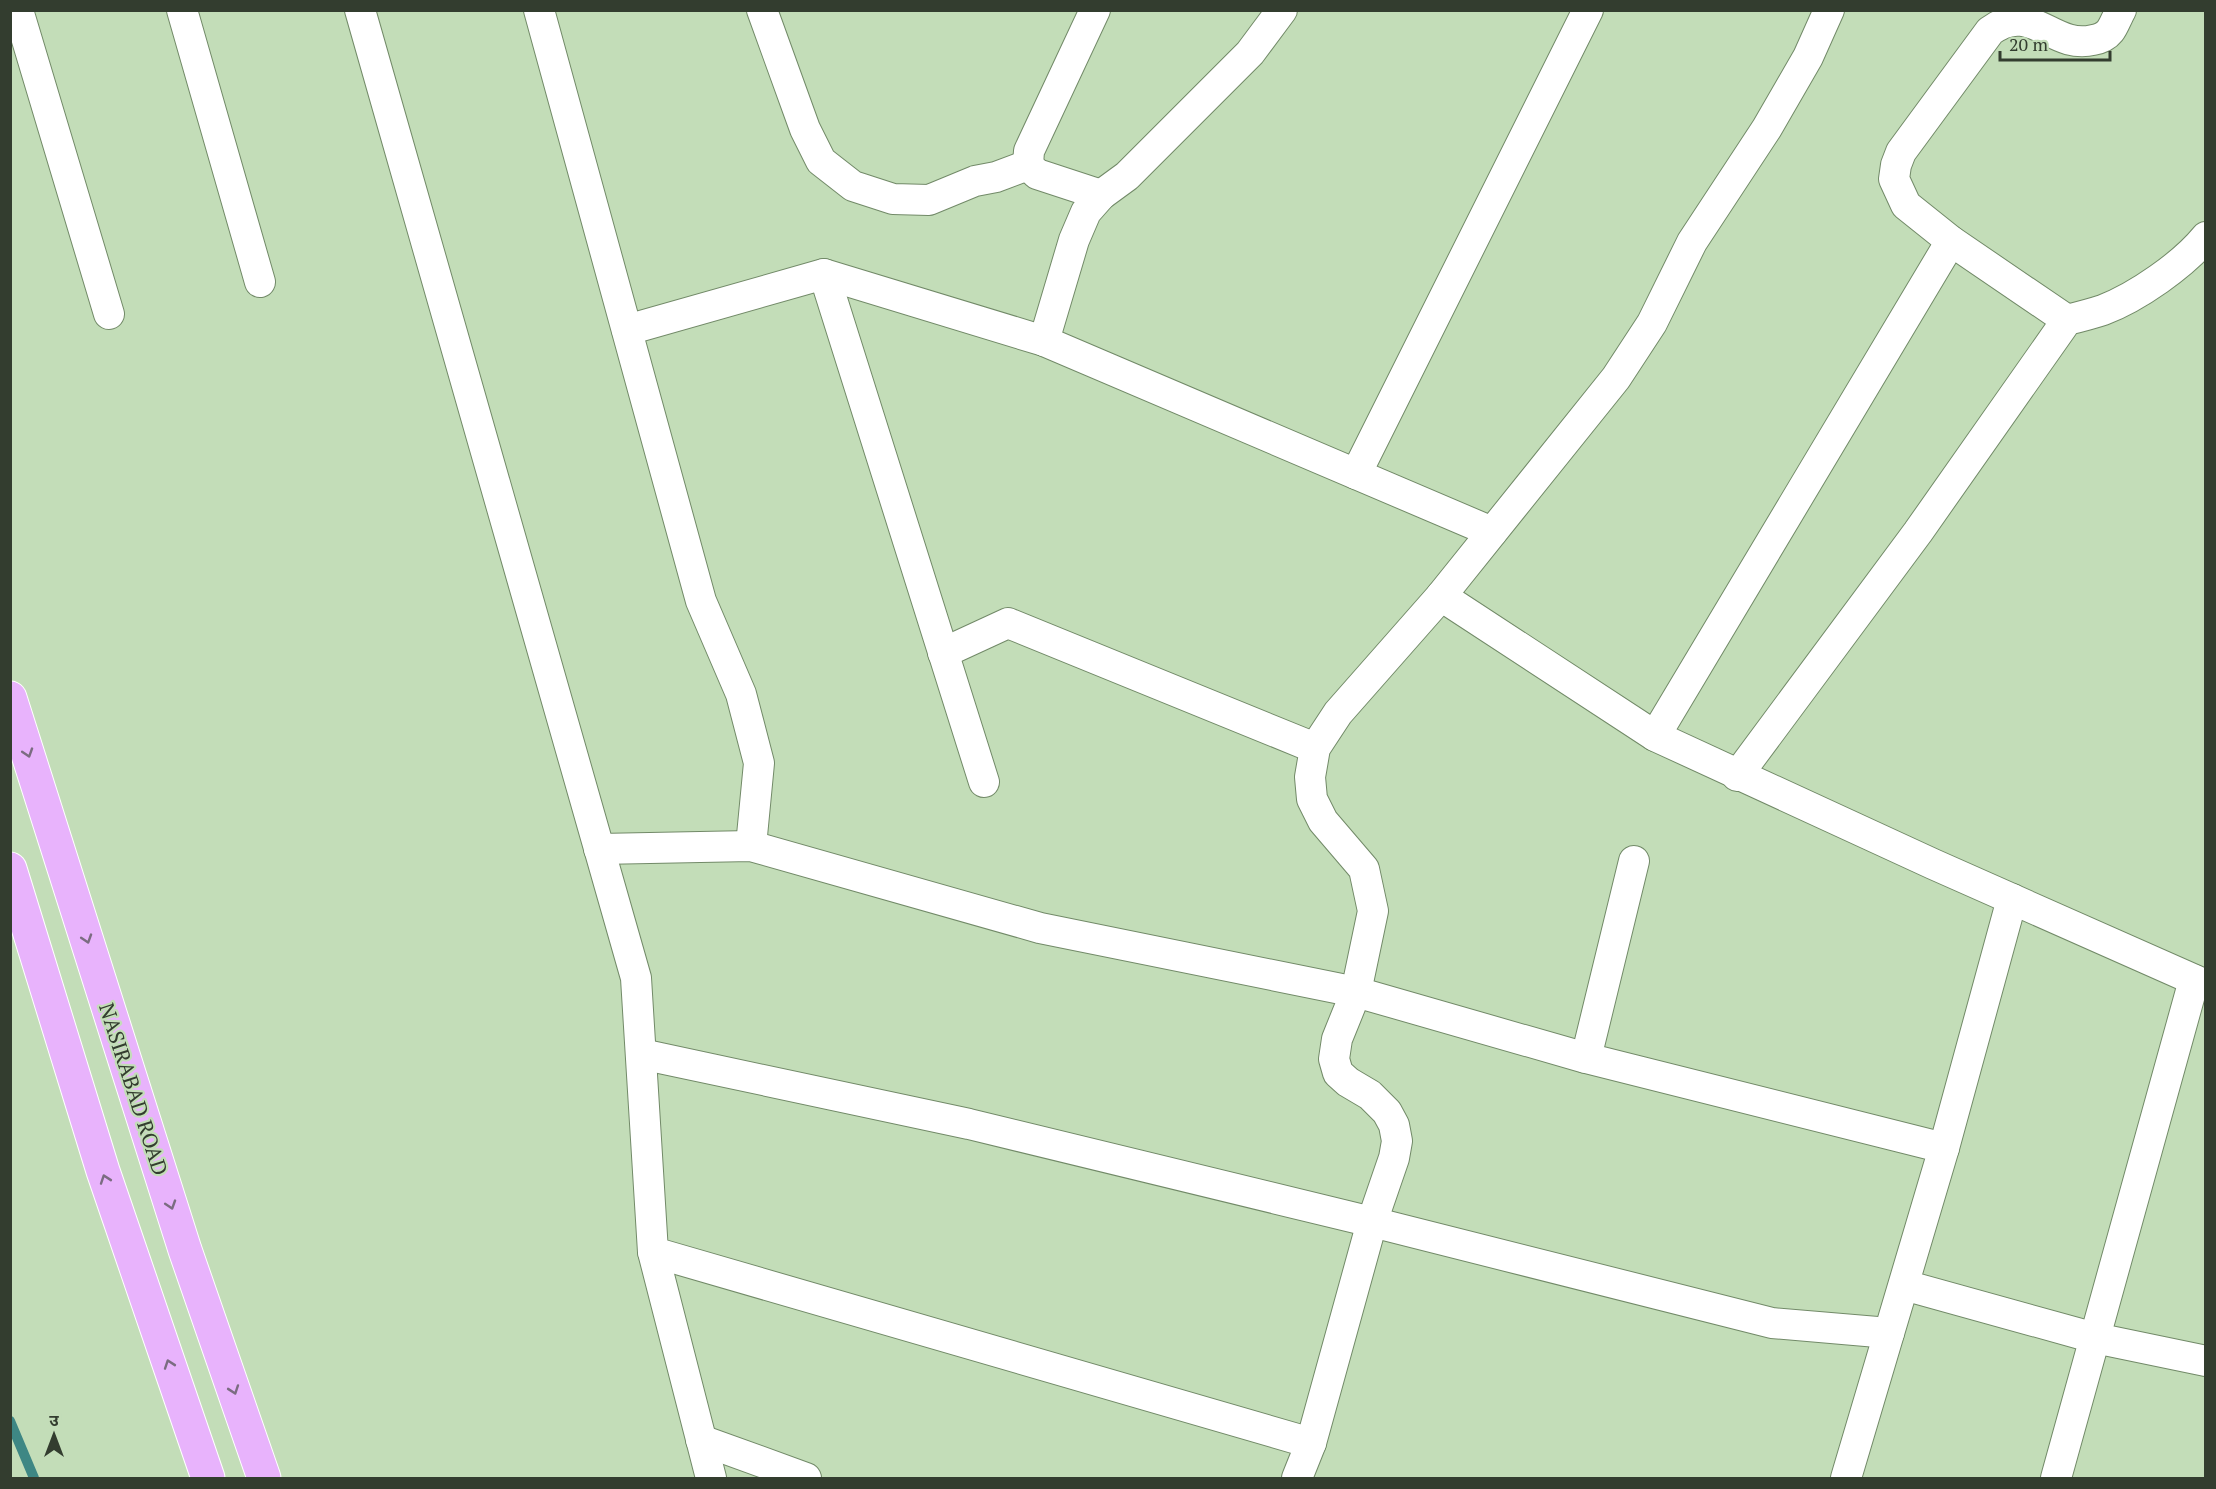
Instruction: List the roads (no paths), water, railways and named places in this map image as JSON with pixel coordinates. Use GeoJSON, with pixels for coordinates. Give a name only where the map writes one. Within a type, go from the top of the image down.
{"type":"FeatureCollection","features":[{"type":"Feature","properties":{"kind":"highway","name":"NASIRABAD ROAD"},"geometry":{"type":"LineString","coordinates":[[10,698],[185,1250],[264,1479]]}},
{"type":"Feature","properties":{"kind":"highway"},"geometry":{"type":"LineString","coordinates":[[10,869],[103,1171],[208,1479]]}},
{"type":"Feature","properties":{"kind":"street"},"geometry":{"type":"LineString","coordinates":[[18,10],[109,314]]}},
{"type":"Feature","properties":{"kind":"street"},"geometry":{"type":"LineString","coordinates":[[182,10],[260,282]]}},
{"type":"Feature","properties":{"kind":"street"},"geometry":{"type":"LineString","coordinates":[[360,10],[636,978],[653,1252],[711,1479]]}},
{"type":"Feature","properties":{"kind":"street"},"geometry":{"type":"LineString","coordinates":[[539,10],[700,601],[741,694],[759,763],[751,846]]}},
{"type":"Feature","properties":{"kind":"street"},"geometry":{"type":"LineString","coordinates":[[762,10],[805,129],[821,161],[853,186],[893,199],[929,200],[975,181],[996,177],[1028,165]]}},
{"type":"Feature","properties":{"kind":"street"},"geometry":{"type":"LineString","coordinates":[[1095,10],[1029,151],[1028,165],[1037,174],[1101,195]]}},
{"type":"Feature","properties":{"kind":"street"},"geometry":{"type":"LineString","coordinates":[[1044,341],[1074,240],[1086,212],[1101,195],[1127,176],[1250,53],[1282,10]]}},
{"type":"Feature","properties":{"kind":"street"},"geometry":{"type":"LineString","coordinates":[[1356,474],[1588,10]]}},
{"type":"Feature","properties":{"kind":"street"},"geometry":{"type":"LineString","coordinates":[[1297,1479],[1311,1443],[1372,1222],[1394,1158],[1397,1141],[1394,1125],[1387,1112],[1370,1095],[1338,1073],[1334,1059],[1337,1039],[1356,992],[1373,911],[1364,869],[1323,821],[1312,799],[1310,777],[1315,748],[1338,713],[1441,596],[1616,378],[1646,332],[1692,242],[1767,128],[1808,57],[1829,10]]}},
{"type":"Feature","properties":{"kind":"street"},"geometry":{"type":"LineString","coordinates":[[2067,320],[1951,241],[1906,205],[1894,179],[1900,152],[1990,31],[2001,21],[2011,17],[2027,17],[2081,43],[2097,40],[2109,33],[2121,10]]}},
{"type":"Feature","properties":{"kind":"street"},"geometry":{"type":"LineString","coordinates":[[1737,776],[1918,532],[2067,320],[2104,310],[2151,284],[2193,252],[2205,237]]}},
{"type":"Feature","properties":{"kind":"street"},"geometry":{"type":"LineString","coordinates":[[1655,736],[1951,241]]}},
{"type":"Feature","properties":{"kind":"street"},"geometry":{"type":"LineString","coordinates":[[627,330],[824,274],[1044,341],[1492,532]]}},
{"type":"Feature","properties":{"kind":"street"},"geometry":{"type":"LineString","coordinates":[[824,274],[984,782]]}},
{"type":"Feature","properties":{"kind":"street"},"geometry":{"type":"LineString","coordinates":[[1441,596],[1655,736],[1737,776],[2200,982],[2056,1479]]}},
{"type":"Feature","properties":{"kind":"street"},"geometry":{"type":"LineString","coordinates":[[943,653],[1008,624],[1315,748]]}},
{"type":"Feature","properties":{"kind":"street"},"geometry":{"type":"LineString","coordinates":[[599,849],[751,846],[1040,928],[1356,992],[1586,1058],[1944,1148]]}},
{"type":"Feature","properties":{"kind":"street"},"geometry":{"type":"LineString","coordinates":[[1586,1058],[1634,861]]}},
{"type":"Feature","properties":{"kind":"street"},"geometry":{"type":"LineString","coordinates":[[1846,1479],[1944,1148],[2013,899]]}},
{"type":"Feature","properties":{"kind":"street"},"geometry":{"type":"LineString","coordinates":[[641,1054],[969,1124],[1372,1222],[1772,1323],[1889,1333]]}},
{"type":"Feature","properties":{"kind":"street"},"geometry":{"type":"LineString","coordinates":[[653,1252],[1311,1443]]}},
{"type":"Feature","properties":{"kind":"street"},"geometry":{"type":"LineString","coordinates":[[1904,1285],[2095,1338],[2205,1361]]}},
{"type":"Feature","properties":{"kind":"street"},"geometry":{"type":"LineString","coordinates":[[701,1440],[806,1479]]}},
{"type":"Feature","properties":{"kind":"waterway"},"geometry":{"type":"LineString","coordinates":[[10,1421],[34,1478]]}}]}
